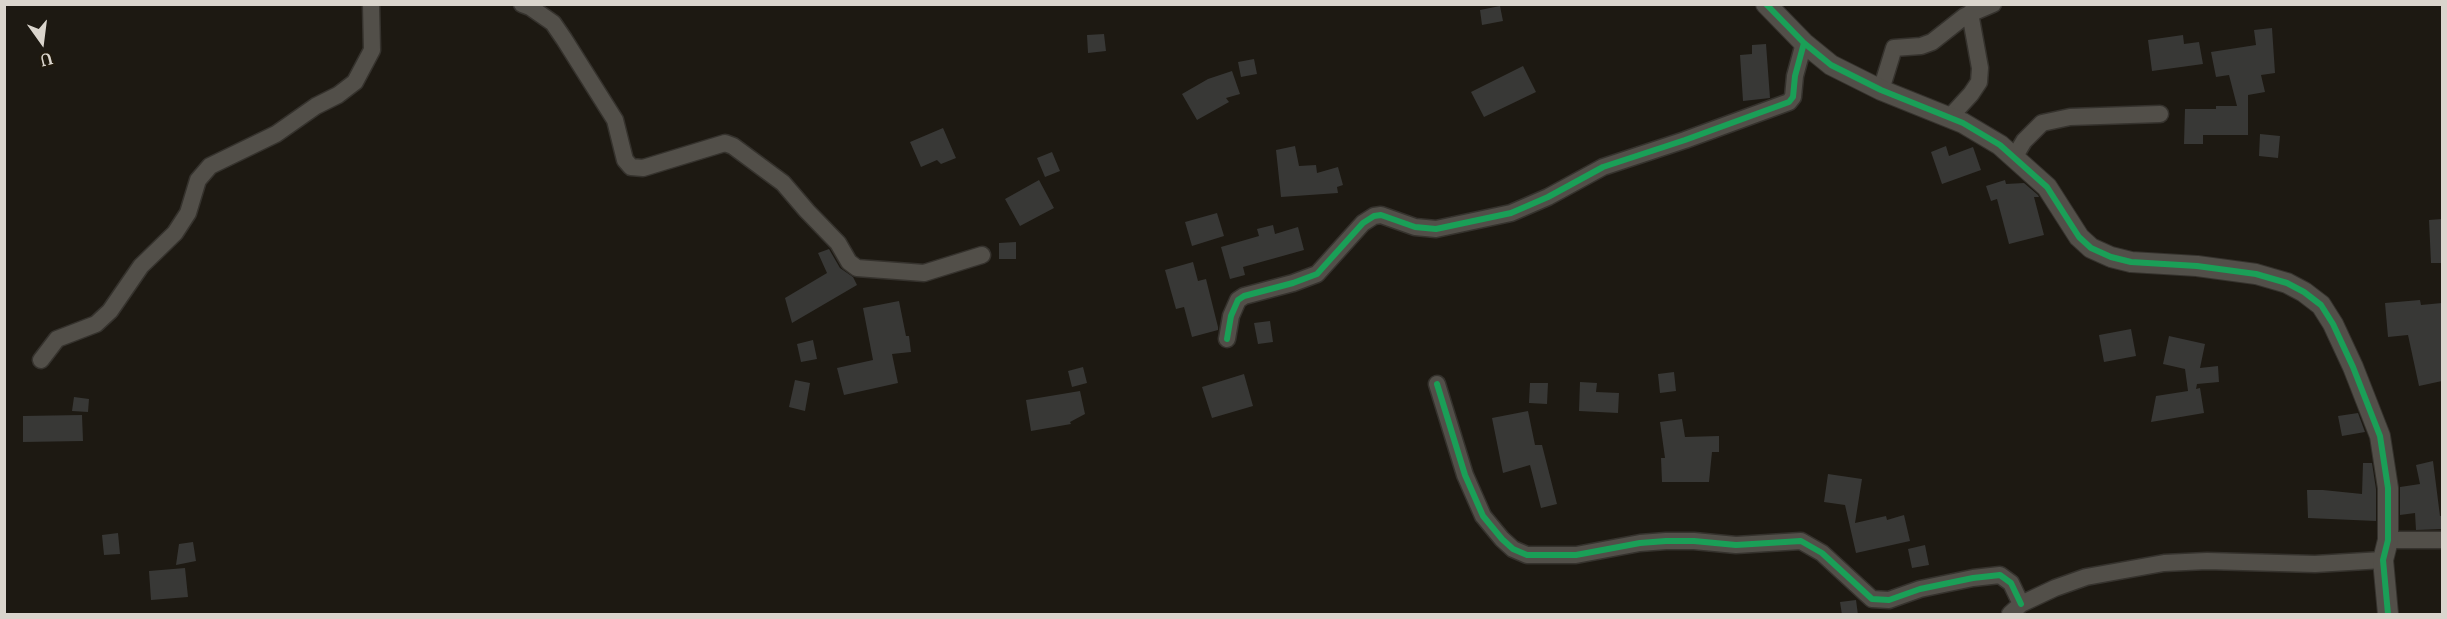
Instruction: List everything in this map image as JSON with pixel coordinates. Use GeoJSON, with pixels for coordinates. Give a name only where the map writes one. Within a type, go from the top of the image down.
{"type":"FeatureCollection","features":[{"type":"Feature","properties":{"kind":"street"},"geometry":{"type":"LineString","coordinates":[[41,360],[57,339],[96,324],[110,311],[141,266],[175,233],[188,213],[198,180],[210,166],[276,134],[355,82],[372,50],[371,4]]}},
{"type":"Feature","properties":{"kind":"street"},"geometry":{"type":"LineString","coordinates":[[522,4],[553,22],[615,120],[625,160],[632,167],[643,168],[725,144],[733,146],[783,183],[838,243],[849,262],[857,268],[924,273],[982,255]]}},
{"type":"Feature","properties":{"kind":"street"},"geometry":{"type":"LineString","coordinates":[[1766,4],[1804,43],[1832,65],[1881,90],[1950,117],[1984,134],[2015,156],[2047,188],[2079,237],[2091,248],[2111,257],[2132,262],[2197,266],[2256,274],[2287,283],[2304,292],[2321,306],[2333,324],[2353,368],[2380,436],[2388,488],[2388,540],[2384,560],[2388,615]]}},
{"type":"Feature","properties":{"kind":"street"},"geometry":{"type":"LineString","coordinates":[[1881,90],[1894,48],[1921,46],[1932,42],[1970,13],[1993,4]]}},
{"type":"Feature","properties":{"kind":"street"},"geometry":{"type":"LineString","coordinates":[[1950,117],[1979,82],[1980,68],[1970,13]]}},
{"type":"Feature","properties":{"kind":"street"},"geometry":{"type":"LineString","coordinates":[[1227,339],[1231,316],[1238,300],[1244,296],[1317,274],[1363,224],[1374,216],[1381,215],[1415,227],[1436,229],[1511,213],[1548,197],[1603,167],[1789,102],[1793,97],[1795,76],[1804,43]]}},
{"type":"Feature","properties":{"kind":"street"},"geometry":{"type":"LineString","coordinates":[[2015,156],[2024,141],[2042,123],[2070,117],[2160,114]]}},
{"type":"Feature","properties":{"kind":"street"},"geometry":{"type":"LineString","coordinates":[[1437,384],[1465,475],[1483,516],[1513,549],[1527,555],[1576,555],[1640,543],[1666,541],[1736,545],[1801,540],[1822,553],[1872,599],[1889,600],[1920,589],[2000,575],[2011,583],[2016,609],[2055,588],[2086,577],[2164,563],[2207,561],[2315,564],[2384,560]]}},
{"type":"Feature","properties":{"kind":"street"},"geometry":{"type":"LineString","coordinates":[[2388,540],[2442,540]]}},
{"type":"Feature","properties":{"kind":"building"},"geometry":{"type":"Polygon","coordinates":[[[1500,6],[1503,21],[1482,25],[1480,10],[1500,6]]]}},
{"type":"Feature","properties":{"kind":"building"},"geometry":{"type":"Polygon","coordinates":[[[2272,28],[2275,73],[2261,75],[2265,92],[2248,95],[2248,135],[2203,135],[2203,144],[2184,144],[2185,109],[2237,106],[2229,75],[2216,77],[2211,52],[2256,45],[2254,30],[2272,28]]]}},
{"type":"Feature","properties":{"kind":"building"},"geometry":{"type":"Polygon","coordinates":[[[1104,34],[1106,51],[1088,53],[1087,35],[1104,34]]]}},
{"type":"Feature","properties":{"kind":"building"},"geometry":{"type":"Polygon","coordinates":[[[2183,35],[2184,44],[2199,42],[2203,64],[2152,71],[2148,40],[2183,35]]]}},
{"type":"Feature","properties":{"kind":"building"},"geometry":{"type":"Polygon","coordinates":[[[1766,44],[1770,98],[1743,101],[1740,55],[1752,54],[1752,45],[1766,44]]]}},
{"type":"Feature","properties":{"kind":"building"},"geometry":{"type":"Polygon","coordinates":[[[1254,59],[1257,74],[1241,77],[1238,62],[1254,59]]]}},
{"type":"Feature","properties":{"kind":"building"},"geometry":{"type":"Polygon","coordinates":[[[1523,66],[1536,92],[1484,117],[1471,92],[1523,66]]]}},
{"type":"Feature","properties":{"kind":"building"},"geometry":{"type":"Polygon","coordinates":[[[1232,71],[1240,94],[1226,98],[1229,102],[1197,120],[1182,94],[1208,79],[1232,71]]]}},
{"type":"Feature","properties":{"kind":"building"},"geometry":{"type":"Polygon","coordinates":[[[943,128],[956,158],[941,164],[937,160],[921,167],[910,142],[943,128]]]}},
{"type":"Feature","properties":{"kind":"building"},"geometry":{"type":"Polygon","coordinates":[[[2260,134],[2280,136],[2278,158],[2259,156],[2260,134]]]}},
{"type":"Feature","properties":{"kind":"building"},"geometry":{"type":"Polygon","coordinates":[[[1295,146],[1299,166],[1316,165],[1317,173],[1338,167],[1343,185],[1337,187],[1338,193],[1281,197],[1276,150],[1295,146]]]}},
{"type":"Feature","properties":{"kind":"building"},"geometry":{"type":"Polygon","coordinates":[[[1946,146],[1949,156],[1973,147],[1981,170],[1942,184],[1931,152],[1946,146]]]}},
{"type":"Feature","properties":{"kind":"building"},"geometry":{"type":"Polygon","coordinates":[[[1052,152],[1060,171],[1045,177],[1037,158],[1052,152]]]}},
{"type":"Feature","properties":{"kind":"building"},"geometry":{"type":"Polygon","coordinates":[[[1039,180],[1054,208],[1020,226],[1005,199],[1039,180]]]}},
{"type":"Feature","properties":{"kind":"building"},"geometry":{"type":"Polygon","coordinates":[[[2005,180],[2006,184],[2024,183],[2038,195],[2039,197],[2034,197],[2044,235],[2009,244],[1997,199],[1991,201],[1986,186],[2005,180]]]}},
{"type":"Feature","properties":{"kind":"building"},"geometry":{"type":"Polygon","coordinates":[[[1217,213],[1224,236],[1192,246],[1185,222],[1217,213]]]}},
{"type":"Feature","properties":{"kind":"building"},"geometry":{"type":"Polygon","coordinates":[[[2442,219],[2442,263],[2431,263],[2429,220],[2442,219]]]}},
{"type":"Feature","properties":{"kind":"building"},"geometry":{"type":"Polygon","coordinates":[[[1273,225],[1275,234],[1298,227],[1304,250],[1243,267],[1245,275],[1230,279],[1221,247],[1259,236],[1257,229],[1273,225]]]}},
{"type":"Feature","properties":{"kind":"building"},"geometry":{"type":"Polygon","coordinates":[[[1016,242],[1016,259],[999,259],[999,243],[1016,242]]]}},
{"type":"Feature","properties":{"kind":"building"},"geometry":{"type":"Polygon","coordinates":[[[829,249],[840,268],[853,277],[857,285],[792,323],[785,298],[827,273],[818,253],[829,249]]]}},
{"type":"Feature","properties":{"kind":"building"},"geometry":{"type":"Polygon","coordinates":[[[1193,262],[1198,281],[1206,279],[1218,330],[1192,337],[1184,307],[1176,309],[1165,270],[1193,262]]]}},
{"type":"Feature","properties":{"kind":"building"},"geometry":{"type":"Polygon","coordinates":[[[2420,300],[2421,305],[2442,303],[2442,381],[2419,386],[2408,335],[2388,337],[2385,303],[2420,300]]]}},
{"type":"Feature","properties":{"kind":"building"},"geometry":{"type":"Polygon","coordinates":[[[899,301],[911,352],[892,354],[898,383],[844,395],[837,368],[873,360],[863,308],[899,301]]]}},
{"type":"Feature","properties":{"kind":"building"},"geometry":{"type":"Polygon","coordinates":[[[1270,321],[1273,342],[1258,344],[1254,323],[1270,321]]]}},
{"type":"Feature","properties":{"kind":"building"},"geometry":{"type":"Polygon","coordinates":[[[2131,329],[2136,356],[2104,362],[2099,335],[2131,329]]]}},
{"type":"Feature","properties":{"kind":"building"},"geometry":{"type":"Polygon","coordinates":[[[2169,336],[2205,344],[2200,368],[2218,366],[2219,382],[2197,384],[2196,389],[2200,388],[2204,413],[2151,422],[2156,396],[2188,391],[2185,369],[2163,364],[2169,336]]]}},
{"type":"Feature","properties":{"kind":"building"},"geometry":{"type":"Polygon","coordinates":[[[813,340],[817,359],[801,362],[797,344],[813,340]]]}},
{"type":"Feature","properties":{"kind":"building"},"geometry":{"type":"Polygon","coordinates":[[[1083,367],[1087,383],[1072,387],[1068,371],[1083,367]]]}},
{"type":"Feature","properties":{"kind":"building"},"geometry":{"type":"Polygon","coordinates":[[[1674,372],[1676,391],[1660,393],[1658,374],[1674,372]]]}},
{"type":"Feature","properties":{"kind":"building"},"geometry":{"type":"Polygon","coordinates":[[[1244,374],[1253,406],[1212,418],[1202,387],[1244,374]]]}},
{"type":"Feature","properties":{"kind":"building"},"geometry":{"type":"Polygon","coordinates":[[[795,380],[810,383],[805,411],[789,407],[795,380]]]}},
{"type":"Feature","properties":{"kind":"building"},"geometry":{"type":"Polygon","coordinates":[[[1580,382],[1597,383],[1596,392],[1619,393],[1618,413],[1579,411],[1580,382]]]}},
{"type":"Feature","properties":{"kind":"building"},"geometry":{"type":"Polygon","coordinates":[[[1530,383],[1548,383],[1547,404],[1529,403],[1530,383]]]}},
{"type":"Feature","properties":{"kind":"building"},"geometry":{"type":"Polygon","coordinates":[[[1080,391],[1085,414],[1070,422],[1071,424],[1031,431],[1026,400],[1080,391]]]}},
{"type":"Feature","properties":{"kind":"building"},"geometry":{"type":"Polygon","coordinates":[[[74,397],[89,399],[88,412],[72,411],[74,397]]]}},
{"type":"Feature","properties":{"kind":"building"},"geometry":{"type":"Polygon","coordinates":[[[1528,411],[1535,445],[1542,445],[1557,504],[1541,508],[1530,465],[1503,473],[1492,418],[1528,411]]]}},
{"type":"Feature","properties":{"kind":"building"},"geometry":{"type":"Polygon","coordinates":[[[2358,413],[2365,432],[2342,436],[2338,416],[2358,413]]]}},
{"type":"Feature","properties":{"kind":"building"},"geometry":{"type":"Polygon","coordinates":[[[82,415],[83,441],[23,442],[23,416],[82,415]]]}},
{"type":"Feature","properties":{"kind":"building"},"geometry":{"type":"Polygon","coordinates":[[[1682,419],[1685,437],[1719,436],[1719,452],[1712,452],[1709,482],[1662,482],[1661,458],[1665,458],[1660,422],[1682,419]]]}},
{"type":"Feature","properties":{"kind":"building"},"geometry":{"type":"Polygon","coordinates":[[[2433,461],[2442,529],[2416,530],[2415,513],[2400,515],[2400,487],[2420,484],[2416,465],[2433,461]]]}},
{"type":"Feature","properties":{"kind":"building"},"geometry":{"type":"Polygon","coordinates":[[[2363,463],[2372,463],[2376,489],[2376,521],[2308,518],[2307,490],[2362,494],[2363,463]]]}},
{"type":"Feature","properties":{"kind":"building"},"geometry":{"type":"Polygon","coordinates":[[[1828,474],[1862,479],[1855,523],[1886,516],[1887,520],[1904,515],[1910,541],[1856,553],[1845,505],[1824,502],[1828,474]]]}},
{"type":"Feature","properties":{"kind":"building"},"geometry":{"type":"Polygon","coordinates":[[[118,533],[120,554],[104,555],[102,535],[118,533]]]}},
{"type":"Feature","properties":{"kind":"building"},"geometry":{"type":"Polygon","coordinates":[[[193,542],[196,561],[176,565],[179,544],[193,542]]]}},
{"type":"Feature","properties":{"kind":"building"},"geometry":{"type":"Polygon","coordinates":[[[1925,545],[1929,565],[1912,568],[1908,549],[1925,545]]]}},
{"type":"Feature","properties":{"kind":"building"},"geometry":{"type":"Polygon","coordinates":[[[185,568],[188,597],[151,600],[149,571],[185,568]]]}},
{"type":"Feature","properties":{"kind":"building"},"geometry":{"type":"Polygon","coordinates":[[[1856,600],[1858,615],[1842,615],[1840,602],[1856,600]]]}},
{"type":"Feature","properties":{"kind":"cycle path"},"geometry":{"type":"LineString","coordinates":[[1766,4],[1804,43],[1831,65],[1881,90],[1963,123],[2000,145],[2047,187],[2079,237],[2091,248],[2111,257],[2131,262],[2197,266],[2256,274],[2287,283],[2321,305],[2333,324],[2353,367],[2380,436],[2388,488],[2388,540],[2383,560],[2388,614]]}},
{"type":"Feature","properties":{"kind":"cycle path"},"geometry":{"type":"LineString","coordinates":[[1227,339],[1231,316],[1238,300],[1244,296],[1317,274],[1363,223],[1374,216],[1381,215],[1415,227],[1436,229],[1511,213],[1548,197],[1603,167],[1789,102],[1793,97],[1795,76],[1804,43]]}},
{"type":"Feature","properties":{"kind":"cycle path"},"geometry":{"type":"LineString","coordinates":[[1437,384],[1465,475],[1483,516],[1513,549],[1527,555],[1576,555],[1640,543],[1666,541],[1736,545],[1801,541],[1822,553],[1872,599],[1889,600],[1920,589],[2000,575],[2011,583],[2021,604]]}}]}
